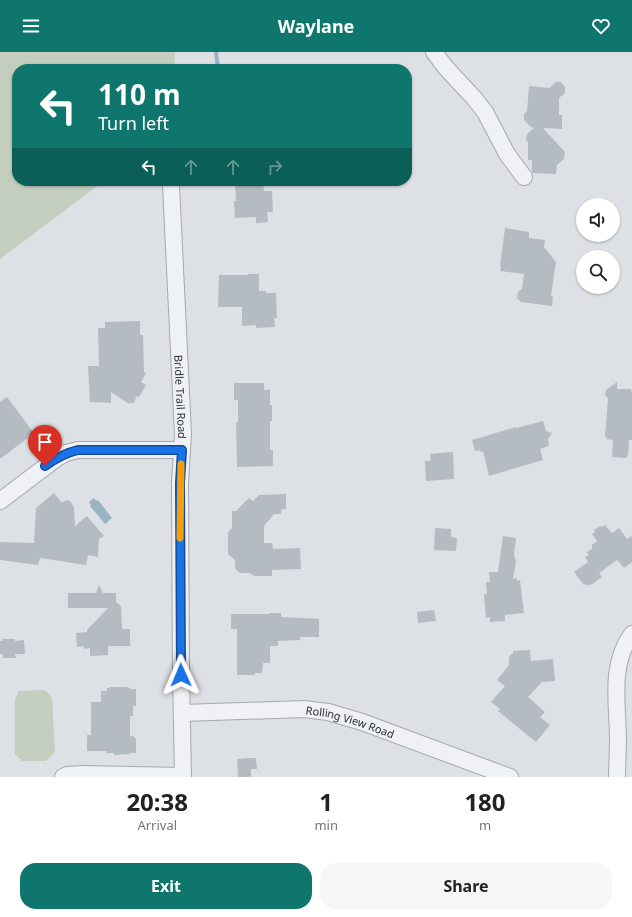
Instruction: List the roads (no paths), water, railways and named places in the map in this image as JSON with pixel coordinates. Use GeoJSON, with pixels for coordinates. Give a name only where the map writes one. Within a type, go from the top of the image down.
{"type":"FeatureCollection","features":[{"type":"Feature","properties":{"kind":"street"},"geometry":{"type":"LineString","coordinates":[[434,52],[446,68],[485,112],[508,154],[524,177]]}},
{"type":"Feature","properties":{"kind":"street","name":"Bridle Trail Road"},"geometry":{"type":"LineString","coordinates":[[171,186],[182,426],[180,483],[183,776]]}},
{"type":"Feature","properties":{"kind":"street"},"geometry":{"type":"LineString","coordinates":[[0,501],[56,458],[66,453],[78,450],[182,450]]}},
{"type":"Feature","properties":{"kind":"street"},"geometry":{"type":"LineString","coordinates":[[616,777],[618,739],[616,682],[618,663],[626,642],[632,634]]}},
{"type":"Feature","properties":{"kind":"street","name":"Rolling View Road"},"geometry":{"type":"LineString","coordinates":[[182,713],[304,709],[328,712],[362,722],[510,777]]}},
{"type":"Feature","properties":{"kind":"street"},"geometry":{"type":"LineString","coordinates":[[63,777],[67,775],[83,774],[183,776]]}},
{"type":"Feature","properties":{"kind":"water"},"geometry":{"type":"Polygon","coordinates":[[[94,498],[96,501],[98,500],[112,518],[105,524],[90,506],[91,505],[89,502],[94,498]]]}},
{"type":"Feature","properties":{"kind":"waterway"},"geometry":{"type":"LineString","coordinates":[[216,52],[217,64]]}}]}
